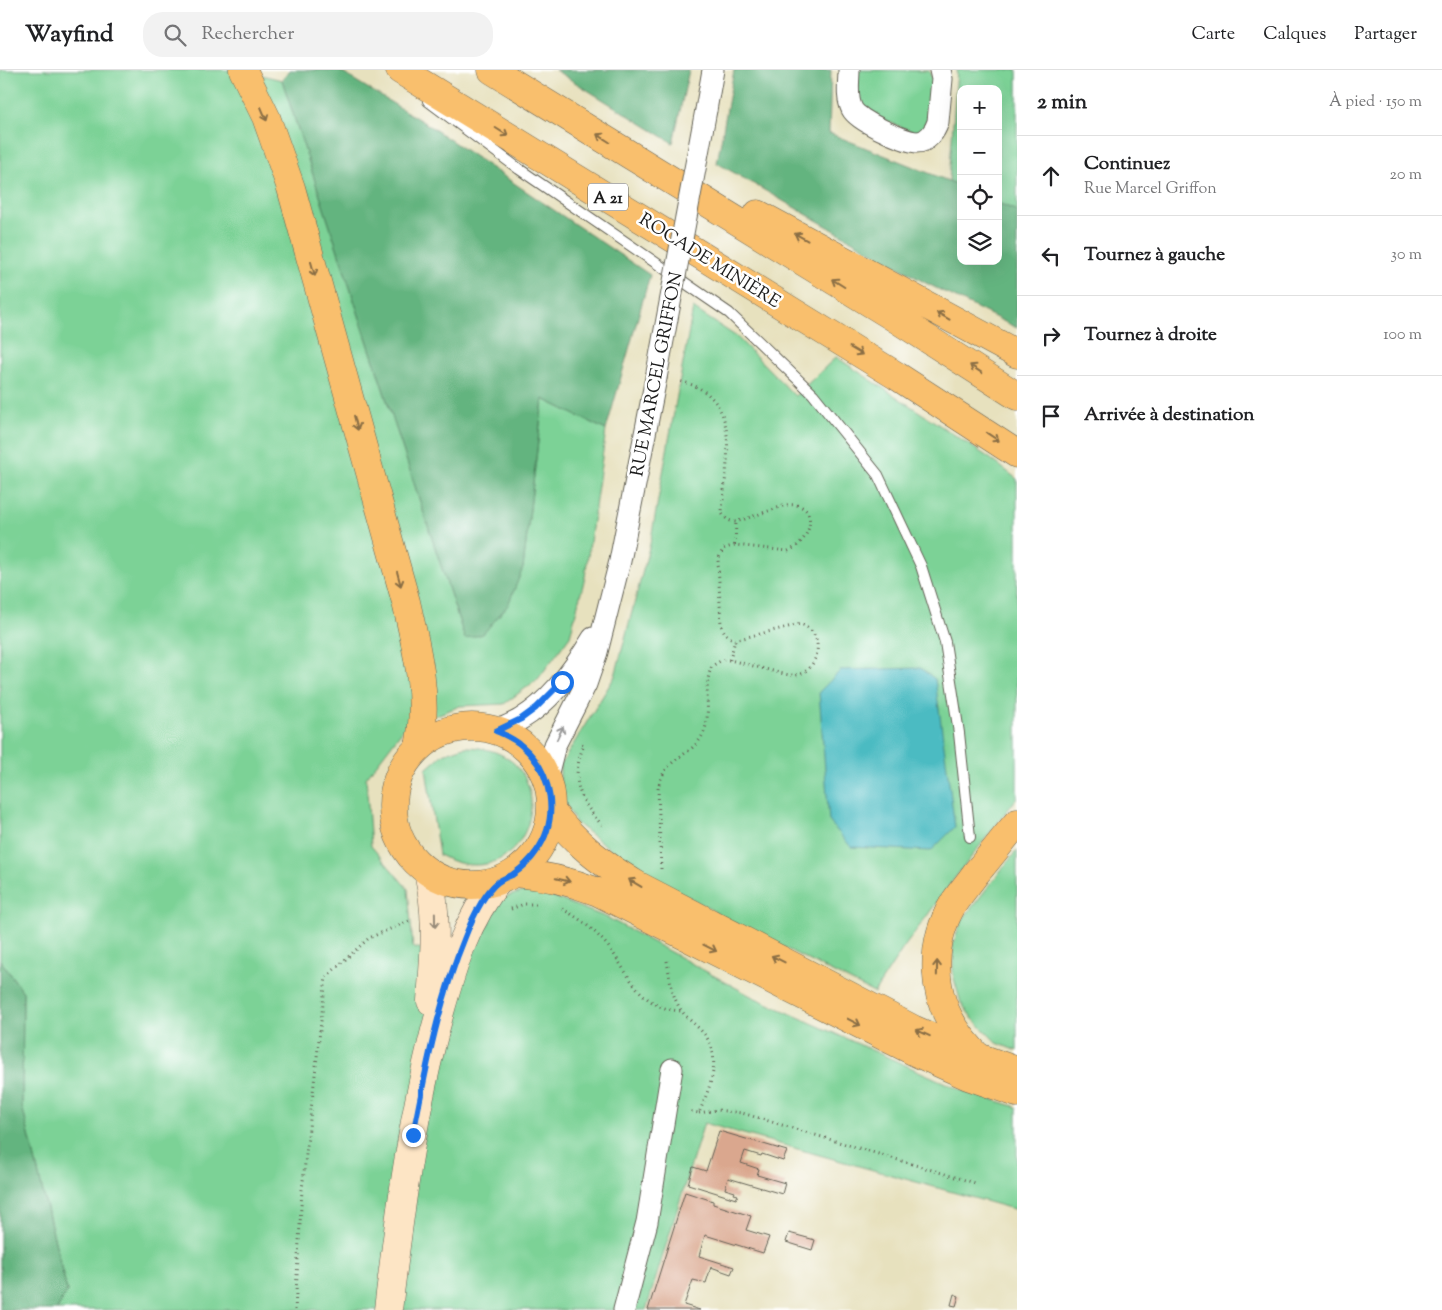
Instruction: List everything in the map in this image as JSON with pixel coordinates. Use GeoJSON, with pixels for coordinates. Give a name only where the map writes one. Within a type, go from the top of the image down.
{"type":"FeatureCollection","features":[{"type":"Feature","properties":{"kind":"main road"},"geometry":{"type":"LineString","coordinates":[[243,70],[266,117],[291,188],[406,602],[417,651],[423,698],[424,719],[419,747]]}},
{"type":"Feature","properties":{"kind":"main road","name":"ROCADE MINIÈRE"},"geometry":{"type":"LineString","coordinates":[[400,70],[897,376],[1017,454]]}},
{"type":"Feature","properties":{"kind":"main road","name":"A 21"},"geometry":{"type":"LineString","coordinates":[[492,70],[888,313],[1017,396]]}},
{"type":"Feature","properties":{"kind":"main road"},"geometry":{"type":"LineString","coordinates":[[644,164],[781,226],[932,310],[1017,354]]}},
{"type":"Feature","properties":{"kind":"main road"},"geometry":{"type":"LineString","coordinates":[[388,1310],[401,1204],[427,1060],[451,973],[465,936],[486,896],[506,877],[531,859],[547,832],[551,811],[546,780],[537,761],[523,746],[496,731],[476,728],[455,729],[436,736],[412,754],[400,772],[394,791],[392,812],[397,832],[403,846],[412,859],[428,872],[447,882],[467,886],[488,884],[506,877],[550,877],[580,885],[598,892],[917,1053],[975,1078],[1017,1093]]}},
{"type":"Feature","properties":{"kind":"main road"},"geometry":{"type":"LineString","coordinates":[[551,811],[571,836],[584,848],[637,885],[913,1029],[978,1057],[1017,1071]]}},
{"type":"Feature","properties":{"kind":"main road"},"geometry":{"type":"LineString","coordinates":[[978,1057],[958,1034],[942,1002],[936,970],[938,946],[942,930],[954,903],[1017,823]]}},
{"type":"Feature","properties":{"kind":"main road"},"geometry":{"type":"LineString","coordinates":[[427,1060],[435,942],[434,900],[428,872]]}},
{"type":"Feature","properties":{"kind":"street","name":"RUE MARCEL GRIFFON"},"geometry":{"type":"LineString","coordinates":[[546,780],[555,745],[586,684],[620,562],[713,70]]}},
{"type":"Feature","properties":{"kind":"street"},"geometry":{"type":"LineString","coordinates":[[850,70],[850,103],[852,110],[857,116],[871,126],[917,142],[929,138],[938,122],[942,79],[940,70]]}},
{"type":"Feature","properties":{"kind":"street","name":"RUE MARCEL GRIFFON"},"geometry":{"type":"LineString","coordinates":[[496,731],[521,719],[552,692],[586,650],[605,618]]}},
{"type":"Feature","properties":{"kind":"street"},"geometry":{"type":"LineString","coordinates":[[624,1310],[647,1222],[672,1069]]}},
{"type":"Feature","properties":{"kind":"lane"},"geometry":{"type":"LineString","coordinates":[[390,70],[442,113],[511,163],[729,313],[813,394],[878,475],[921,566],[945,642],[970,837]]}},
{"type":"Feature","properties":{"kind":"path"},"geometry":{"type":"LineString","coordinates":[[661,875],[658,789],[660,780],[670,764],[698,742],[703,733],[706,724],[709,672],[712,666],[716,663],[730,660],[784,674],[801,674],[812,663],[818,643],[813,631],[808,626],[800,624],[735,640],[729,637],[721,625],[718,560],[723,549],[735,545],[788,551],[794,549],[808,531],[810,516],[806,510],[794,504],[736,522],[730,522],[722,513],[727,434],[721,411],[711,398],[696,386],[676,380],[674,389]]}},
{"type":"Feature","properties":{"kind":"path"},"geometry":{"type":"LineString","coordinates":[[735,545],[736,522]]}},
{"type":"Feature","properties":{"kind":"path"},"geometry":{"type":"LineString","coordinates":[[730,660],[735,640]]}},
{"type":"Feature","properties":{"kind":"path"},"geometry":{"type":"LineString","coordinates":[[667,961],[676,1000],[682,1011],[706,1035],[713,1055],[711,1081],[699,1113]]}},
{"type":"Feature","properties":{"kind":"path"},"geometry":{"type":"LineString","coordinates":[[666,1106],[699,1113],[717,1110],[742,1113],[976,1183]]}},
{"type":"Feature","properties":{"kind":"green space"},"geometry":{"type":"Polygon","coordinates":[[[0,70],[241,70],[282,80],[465,639],[523,568],[543,399],[606,430],[585,577],[570,636],[538,679],[504,704],[460,706],[405,727],[366,778],[371,846],[408,889],[413,948],[475,950],[502,898],[532,889],[608,918],[751,996],[961,1090],[1017,1107],[1017,1210],[704,1123],[646,1310],[57,1310],[67,1291],[22,1106],[23,992],[0,960],[0,70]]]}},
{"type":"Feature","properties":{"kind":"green space"},"geometry":{"type":"Polygon","coordinates":[[[290,70],[338,70],[428,125],[650,275],[606,430],[543,399],[523,568],[508,605],[483,634],[465,639],[282,80],[290,70]]]}},
{"type":"Feature","properties":{"kind":"green space"},"geometry":{"type":"Polygon","coordinates":[[[555,70],[689,70],[673,143],[555,70]]]}},
{"type":"Feature","properties":{"kind":"green space"},"geometry":{"type":"Polygon","coordinates":[[[734,70],[831,70],[829,133],[957,184],[957,265],[1002,265],[1002,205],[1017,211],[1017,328],[924,282],[717,163],[734,70]]]}},
{"type":"Feature","properties":{"kind":"green space"},"geometry":{"type":"Polygon","coordinates":[[[858,70],[929,71],[935,84],[925,129],[916,133],[864,112],[858,101],[858,70]]]}},
{"type":"Feature","properties":{"kind":"green space"},"geometry":{"type":"Polygon","coordinates":[[[957,70],[1017,70],[1017,211],[1002,205],[1002,85],[957,85],[957,184],[949,181],[957,70]]]}},
{"type":"Feature","properties":{"kind":"green space"},"geometry":{"type":"Polygon","coordinates":[[[693,308],[737,337],[795,396],[836,357],[991,459],[1017,479],[1017,798],[951,883],[902,950],[874,993],[733,922],[627,862],[576,823],[560,794],[560,766],[615,676],[650,544],[693,308]]]}},
{"type":"Feature","properties":{"kind":"green space"},"geometry":{"type":"Polygon","coordinates":[[[464,747],[499,753],[520,771],[530,794],[529,820],[518,843],[499,859],[472,865],[439,855],[426,769],[443,754],[464,747]]]}},
{"type":"Feature","properties":{"kind":"green space"},"geometry":{"type":"Polygon","coordinates":[[[1017,850],[1017,1051],[997,1043],[973,1019],[961,1003],[953,975],[953,944],[962,920],[1017,850]]]}},
{"type":"Feature","properties":{"kind":"green space"},"geometry":{"type":"Polygon","coordinates":[[[0,960],[23,992],[22,1106],[67,1291],[57,1310],[0,1310],[0,960]]]}},
{"type":"Feature","properties":{"kind":"water"},"geometry":{"type":"Polygon","coordinates":[[[920,668],[935,679],[955,827],[931,851],[851,847],[829,821],[819,692],[841,670],[920,668]]]}},
{"type":"Feature","properties":{"kind":"building"},"geometry":{"type":"Polygon","coordinates":[[[719,1131],[787,1151],[783,1161],[745,1151],[741,1163],[759,1169],[757,1175],[785,1183],[782,1194],[728,1178],[725,1189],[735,1192],[734,1194],[738,1195],[736,1199],[688,1184],[693,1167],[706,1171],[719,1131]]]}},
{"type":"Feature","properties":{"kind":"building"},"geometry":{"type":"Polygon","coordinates":[[[685,1192],[713,1201],[713,1204],[751,1216],[746,1230],[769,1237],[763,1253],[705,1235],[699,1256],[734,1267],[731,1274],[711,1267],[706,1283],[693,1280],[684,1305],[700,1310],[648,1310],[685,1192]]]}},
{"type":"Feature","properties":{"kind":"building"},"geometry":{"type":"Polygon","coordinates":[[[789,1233],[815,1240],[812,1250],[786,1242],[789,1233]]]}},
{"type":"Feature","properties":{"kind":"building"},"geometry":{"type":"Polygon","coordinates":[[[954,1294],[959,1296],[956,1306],[951,1305],[954,1294]]]}},
{"type":"Feature","properties":{"kind":"route"},"geometry":{"type":"LineString","coordinates":[[413,1135],[427,1060],[451,973],[470,923],[486,896],[498,881],[523,867],[531,859],[543,842],[547,832],[551,811],[549,790],[542,770],[537,761],[523,746],[496,731],[521,719],[536,708],[562,682]]}}]}
